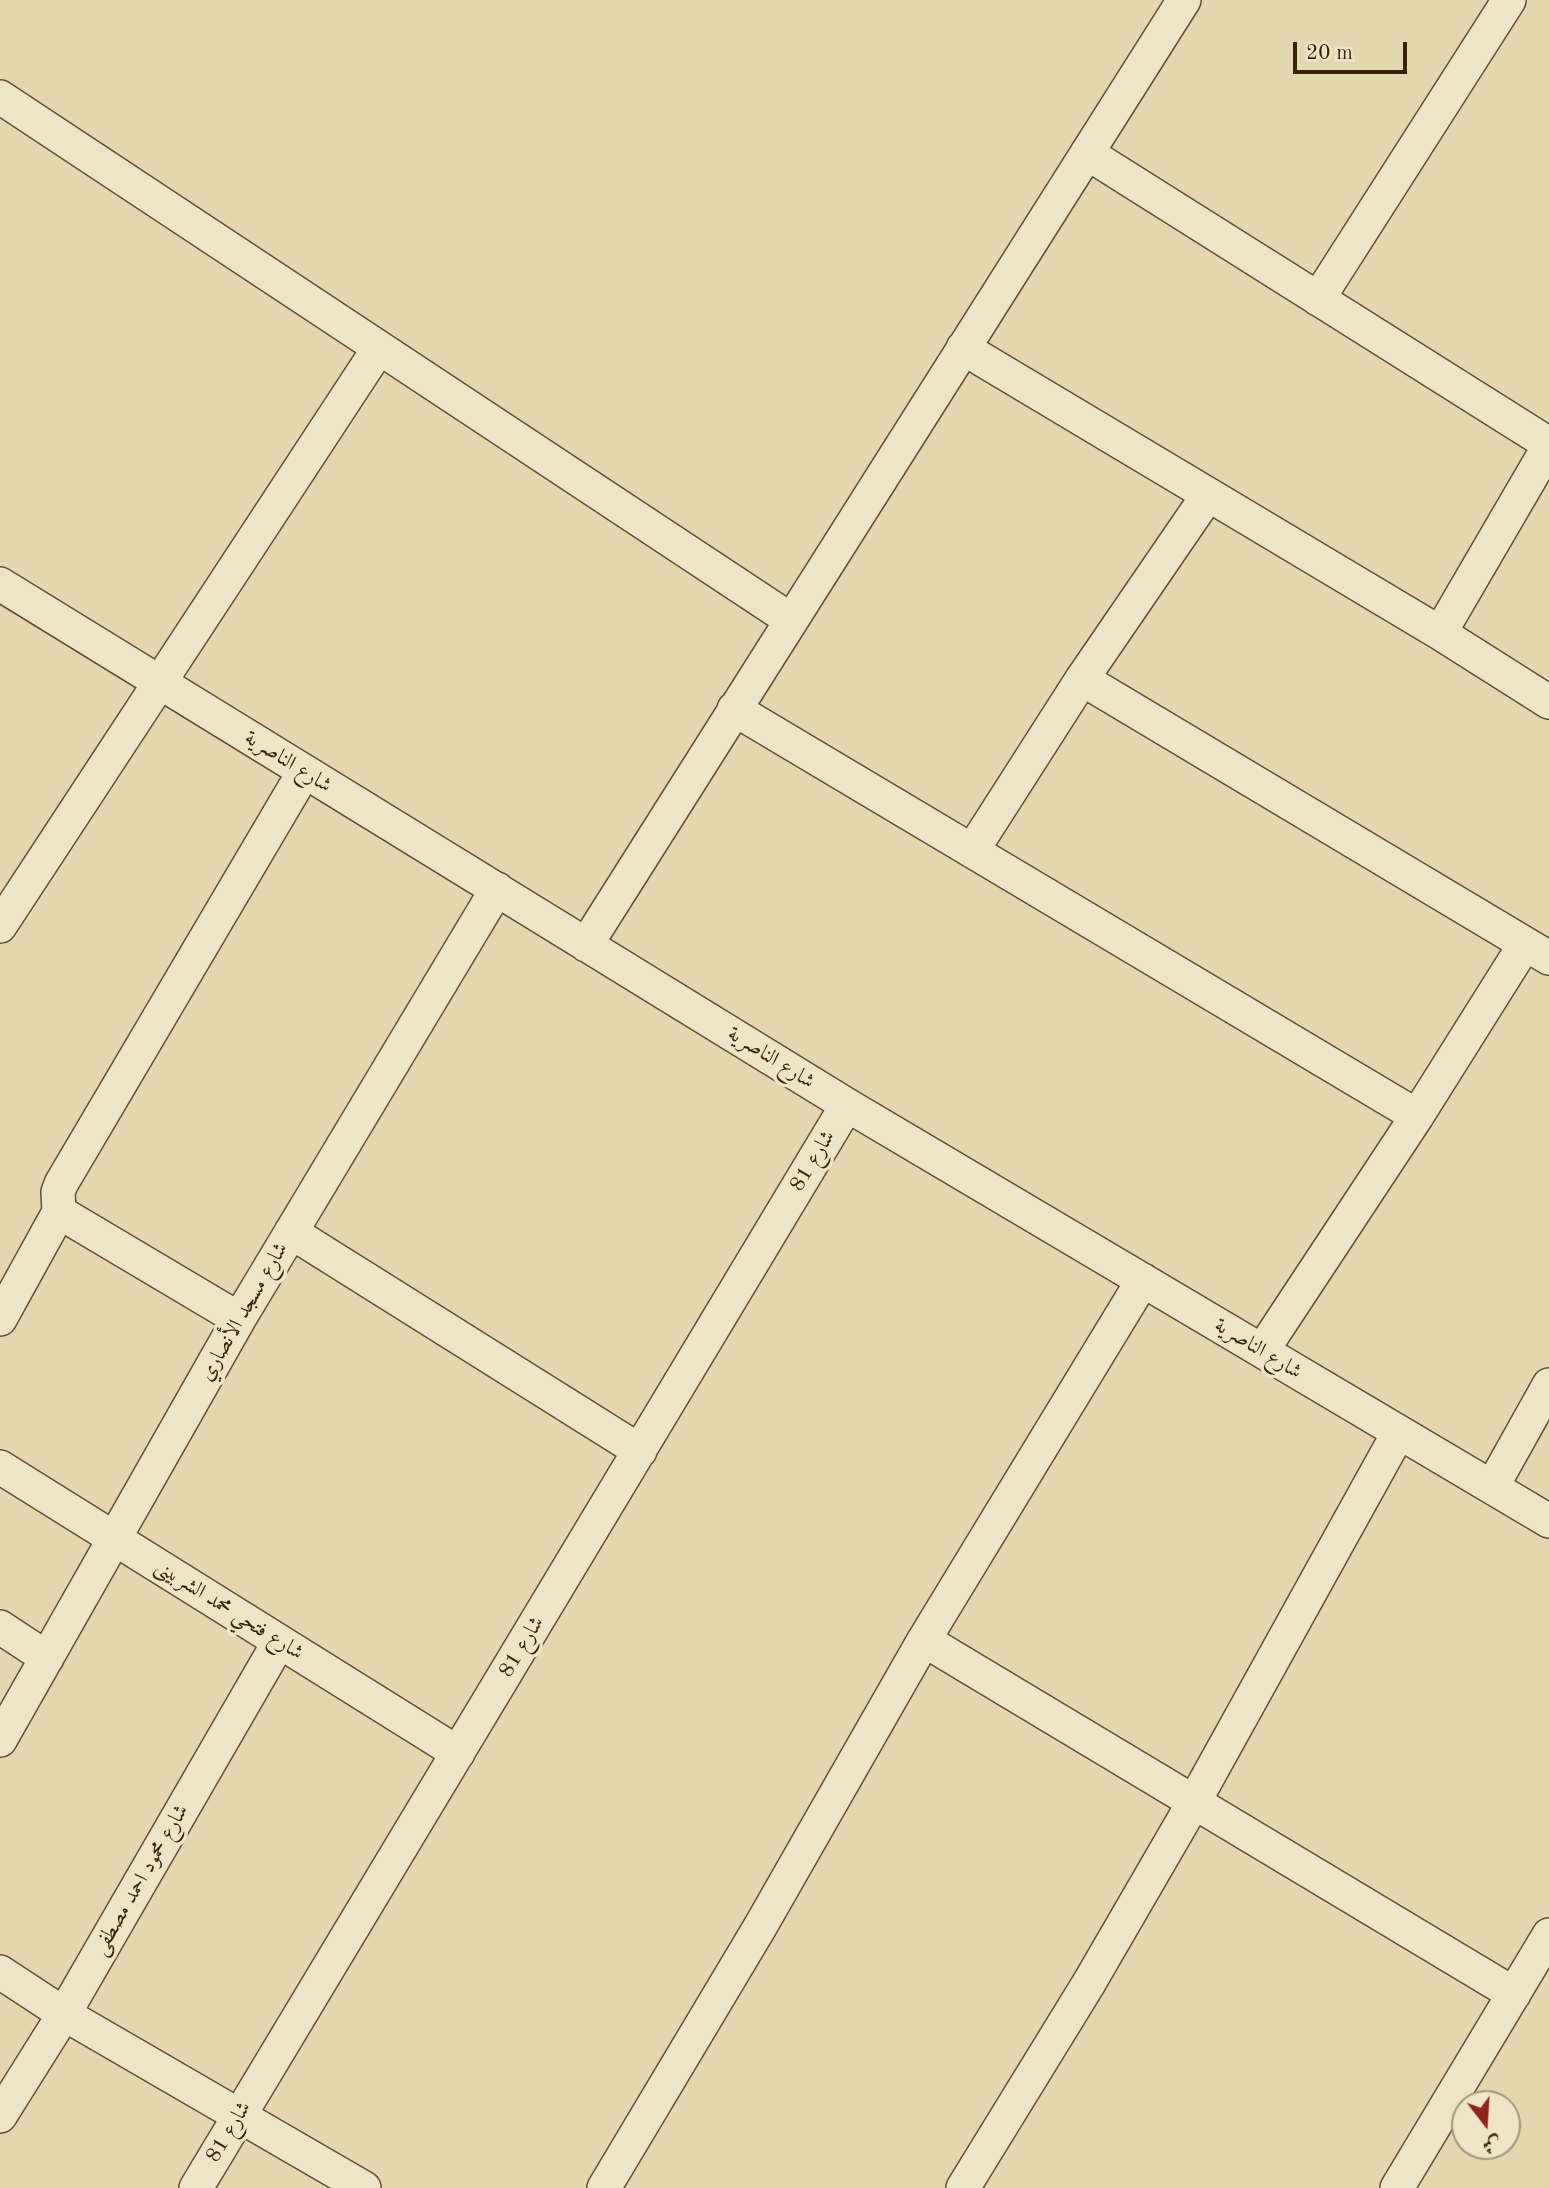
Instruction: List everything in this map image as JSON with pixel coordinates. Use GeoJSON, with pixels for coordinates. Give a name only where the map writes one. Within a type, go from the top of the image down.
{"type":"FeatureCollection","features":[{"type":"Feature","properties":{"kind":"street"},"geometry":{"type":"LineString","coordinates":[[586,945],[1184,0]]}},
{"type":"Feature","properties":{"kind":"street"},"geometry":{"type":"LineString","coordinates":[[1318,299],[1509,0]]}},
{"type":"Feature","properties":{"kind":"street"},"geometry":{"type":"LineString","coordinates":[[0,97],[791,620]]}},
{"type":"Feature","properties":{"kind":"street"},"geometry":{"type":"LineString","coordinates":[[1087,153],[1549,445],[1440,634]]}},
{"type":"Feature","properties":{"kind":"street"},"geometry":{"type":"LineString","coordinates":[[0,926],[379,348]]}},
{"type":"Feature","properties":{"kind":"street"},"geometry":{"type":"LineString","coordinates":[[963,348],[1549,702]]}},
{"type":"Feature","properties":{"kind":"street"},"geometry":{"type":"LineString","coordinates":[[972,851],[1082,679],[1208,495]]}},
{"type":"Feature","properties":{"kind":"street","name":"شارع الناصرية"},"geometry":{"type":"LineString","coordinates":[[0,584],[847,1105],[1549,1521]]}},
{"type":"Feature","properties":{"kind":"street"},"geometry":{"type":"LineString","coordinates":[[1082,679],[1537,951],[1417,1116],[1262,1351]]}},
{"type":"Feature","properties":{"kind":"street"},"geometry":{"type":"LineString","coordinates":[[734,709],[1417,1116]]}},
{"type":"Feature","properties":{"kind":"street"},"geometry":{"type":"LineString","coordinates":[[0,1319],[59,1212],[58,1192],[61,1184],[304,772]]}},
{"type":"Feature","properties":{"kind":"street","name":"شارع مسجد الأنصاري"},"geometry":{"type":"LineString","coordinates":[[0,1740],[239,1319],[497,889]]}},
{"type":"Feature","properties":{"kind":"street","name":"شارع 81"},"geometry":{"type":"LineString","coordinates":[[196,2188],[847,1105]]}},
{"type":"Feature","properties":{"kind":"street"},"geometry":{"type":"LineString","coordinates":[[59,1212],[239,1319]]}},
{"type":"Feature","properties":{"kind":"street"},"geometry":{"type":"LineString","coordinates":[[291,1232],[640,1451]]}},
{"type":"Feature","properties":{"kind":"street"},"geometry":{"type":"LineString","coordinates":[[604,2188],[760,1927],[924,1640],[1143,1280]]}},
{"type":"Feature","properties":{"kind":"street"},"geometry":{"type":"LineString","coordinates":[[1492,1488],[1549,1385]]}},
{"type":"Feature","properties":{"kind":"street"},"geometry":{"type":"LineString","coordinates":[[963,2188],[1089,1983],[1194,1802],[1399,1432]]}},
{"type":"Feature","properties":{"kind":"street","name":"شارع فتحي محمد الشربينى"},"geometry":{"type":"LineString","coordinates":[[0,1467],[458,1753]]}},
{"type":"Feature","properties":{"kind":"street"},"geometry":{"type":"LineString","coordinates":[[0,1627],[47,1658]]}},
{"type":"Feature","properties":{"kind":"street"},"geometry":{"type":"LineString","coordinates":[[924,1640],[1514,1994]]}},
{"type":"Feature","properties":{"kind":"street","name":"شارع محمود احمد مصطفى"},"geometry":{"type":"LineString","coordinates":[[0,2116],[64,2014],[279,1642]]}},
{"type":"Feature","properties":{"kind":"street"},"geometry":{"type":"LineString","coordinates":[[1398,2188],[1549,1935]]}},
{"type":"Feature","properties":{"kind":"street"},"geometry":{"type":"LineString","coordinates":[[0,1972],[64,2014],[364,2188]]}}]}
